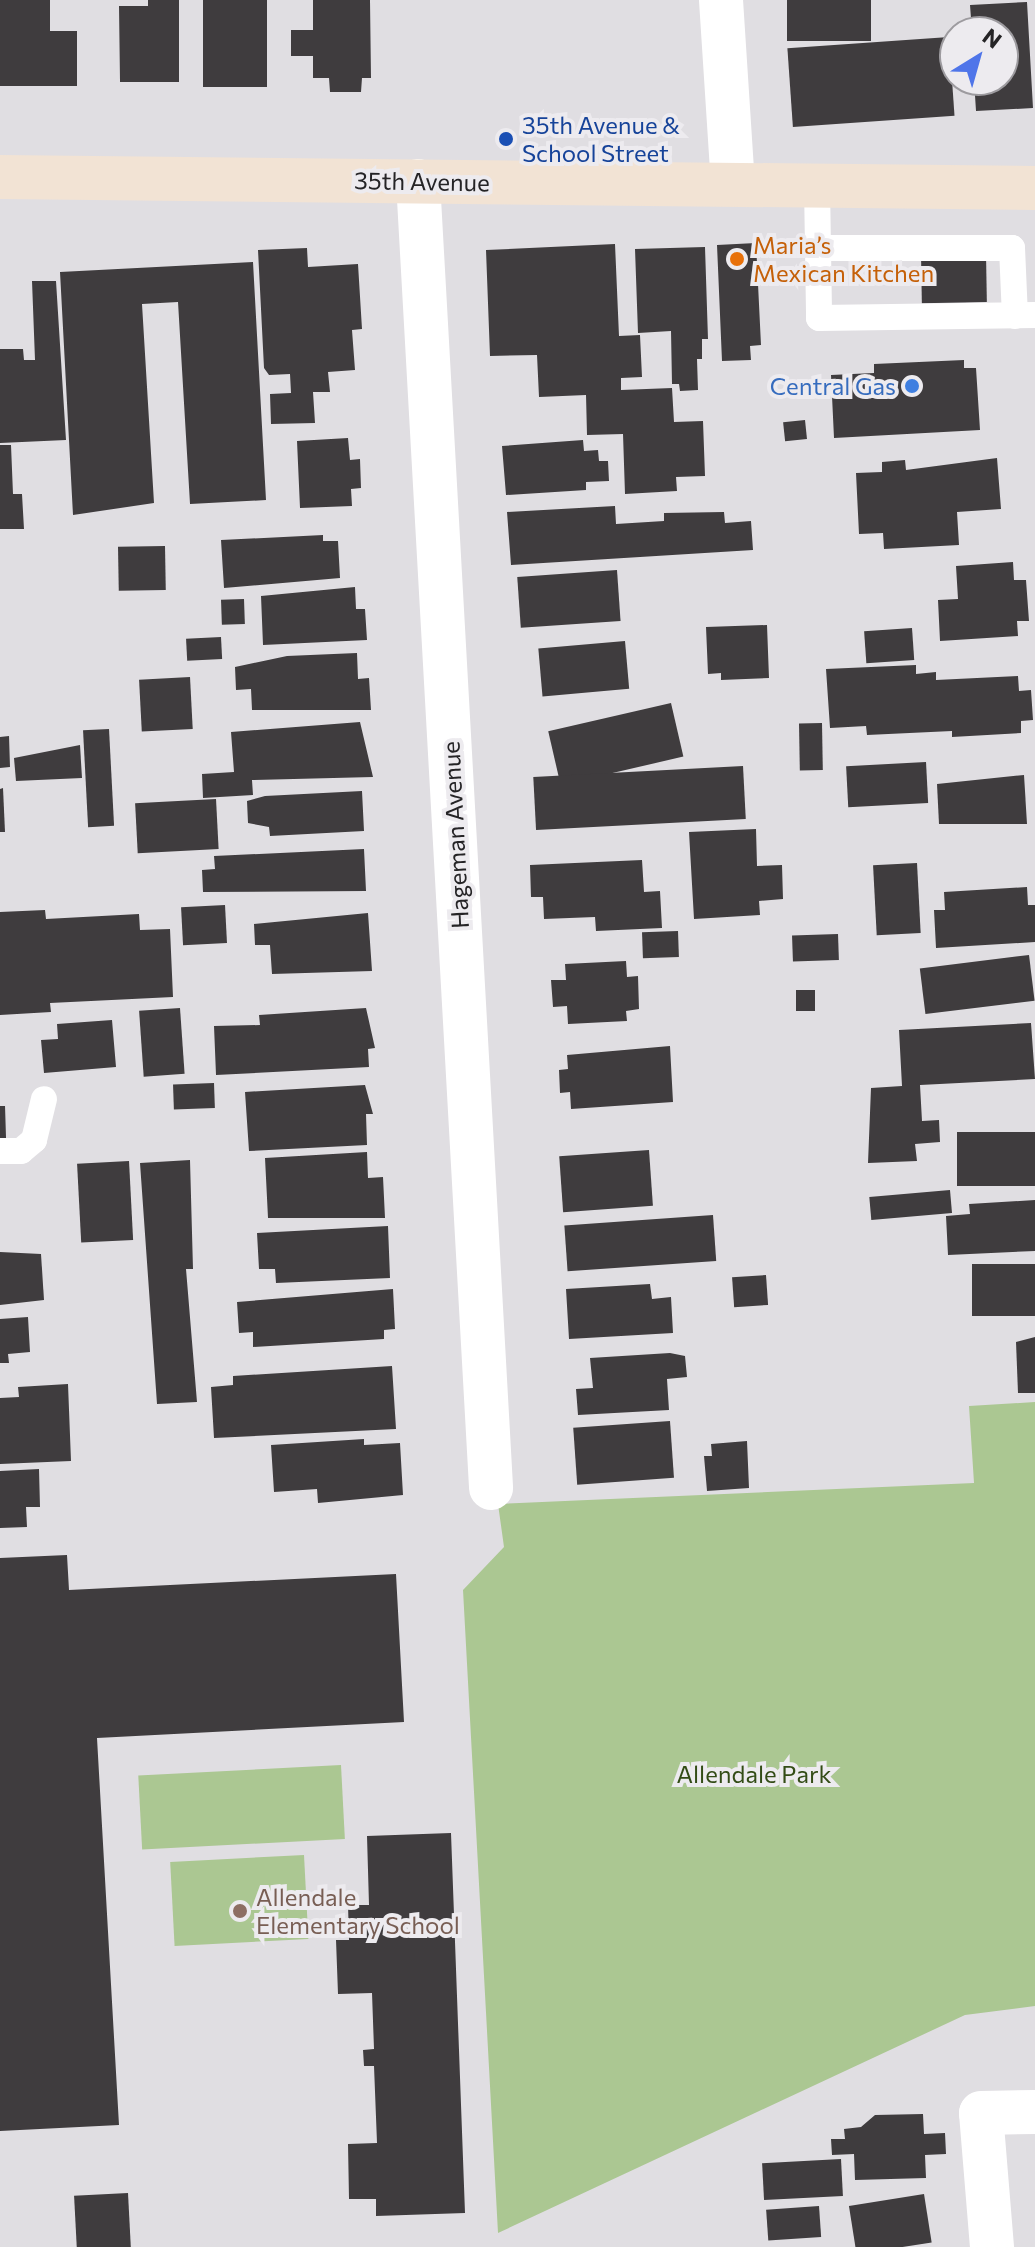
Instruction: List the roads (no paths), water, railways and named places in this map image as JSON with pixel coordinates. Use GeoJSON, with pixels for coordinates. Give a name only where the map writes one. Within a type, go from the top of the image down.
{"type":"FeatureCollection","features":[{"type":"Feature","properties":{"kind":"main road","name":"35th Avenue"},"geometry":{"type":"LineString","coordinates":[[0,177],[1035,188]]}},
{"type":"Feature","properties":{"kind":"street"},"geometry":{"type":"LineString","coordinates":[[721,0],[733,184]]}},
{"type":"Feature","properties":{"kind":"street","name":"Hageman Avenue"},"geometry":{"type":"LineString","coordinates":[[418,181],[491,1488]]}},
{"type":"Feature","properties":{"kind":"street"},"geometry":{"type":"LineString","coordinates":[[992,2247],[981,2113],[1035,2112]]}},
{"type":"Feature","properties":{"kind":"lane"},"geometry":{"type":"LineString","coordinates":[[817,185],[819,318],[1025,316],[1012,248],[818,248]]}},
{"type":"Feature","properties":{"kind":"lane"},"geometry":{"type":"LineString","coordinates":[[0,1151],[21,1151],[34,1140],[44,1099]]}},
{"type":"Feature","properties":{"kind":"place","name":"35th Avenue & School Street"},"geometry":{"type":"Point","coordinates":[506,139]}},
{"type":"Feature","properties":{"kind":"place","name":"Maria’s Mexican Kitchen"},"geometry":{"type":"Point","coordinates":[737,259]}},
{"type":"Feature","properties":{"kind":"place","name":"Central Gas"},"geometry":{"type":"Point","coordinates":[912,386]}},
{"type":"Feature","properties":{"kind":"place","name":"Allendale Elementary School"},"geometry":{"type":"Point","coordinates":[240,1911]}},
{"type":"Feature","properties":{"kind":"park label","name":"Allendale Park"},"geometry":{"type":"Point","coordinates":[754,1774]}}]}
